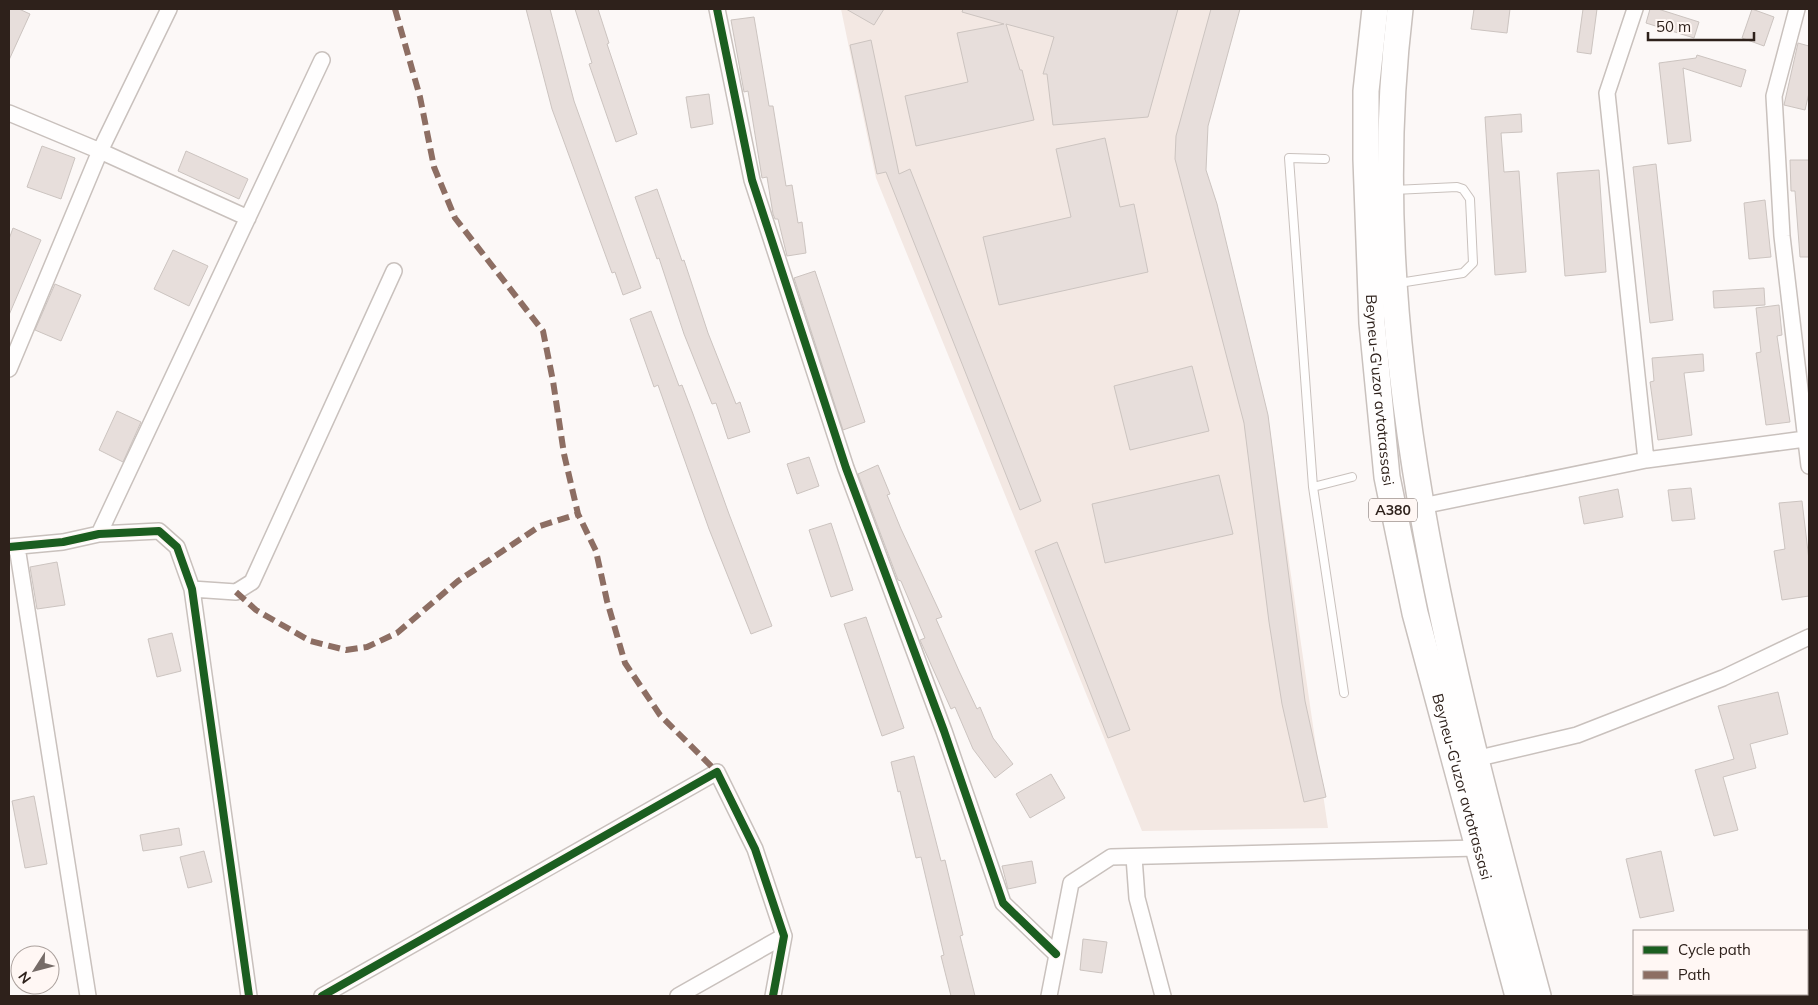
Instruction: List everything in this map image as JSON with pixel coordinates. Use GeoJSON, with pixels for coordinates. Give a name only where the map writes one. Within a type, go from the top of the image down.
{"type":"FeatureCollection","features":[{"type":"Feature","properties":{"kind":"highway","name":"Beyneu-G'uzor avtotrassasi"},"geometry":{"type":"LineString","coordinates":[[1375,9],[1366,91],[1366,159],[1372,323],[1391,498],[1415,613],[1518,996]]}},
{"type":"Feature","properties":{"kind":"highway","name":"Beyneu-G'uzor avtotrassasi"},"geometry":{"type":"LineString","coordinates":[[1400,9],[1394,62],[1391,190],[1394,284],[1402,364],[1421,500],[1438,595],[1475,759],[1538,996]]}},
{"type":"Feature","properties":{"kind":"highway"},"geometry":{"type":"LineString","coordinates":[[1391,498],[1421,500]]}},
{"type":"Feature","properties":{"kind":"street"},"geometry":{"type":"LineString","coordinates":[[9,369],[100,151],[169,9]]}},
{"type":"Feature","properties":{"kind":"street"},"geometry":{"type":"LineString","coordinates":[[717,9],[752,180],[846,468],[944,731],[1003,903],[1056,954]]}},
{"type":"Feature","properties":{"kind":"street"},"geometry":{"type":"LineString","coordinates":[[1634,9],[1607,93],[1646,460]]}},
{"type":"Feature","properties":{"kind":"street"},"geometry":{"type":"LineString","coordinates":[[1797,9],[1774,96],[1782,236],[1809,466]]}},
{"type":"Feature","properties":{"kind":"street"},"geometry":{"type":"LineString","coordinates":[[99,534],[322,60]]}},
{"type":"Feature","properties":{"kind":"street"},"geometry":{"type":"LineString","coordinates":[[9,114],[100,151],[248,218]]}},
{"type":"Feature","properties":{"kind":"street"},"geometry":{"type":"LineString","coordinates":[[192,589],[236,592],[252,582],[394,271]]}},
{"type":"Feature","properties":{"kind":"street"},"geometry":{"type":"LineString","coordinates":[[1421,500],[1646,460],[1805,439]]}},
{"type":"Feature","properties":{"kind":"street"},"geometry":{"type":"LineString","coordinates":[[88,996],[13,547],[63,542],[99,534],[160,531],[177,547],[192,589],[249,996]]}},
{"type":"Feature","properties":{"kind":"street"},"geometry":{"type":"LineString","coordinates":[[1475,759],[1577,735],[1723,678],[1809,637]]}},
{"type":"Feature","properties":{"kind":"street"},"geometry":{"type":"LineString","coordinates":[[322,996],[717,772],[755,849],[784,936],[773,996]]}},
{"type":"Feature","properties":{"kind":"street"},"geometry":{"type":"LineString","coordinates":[[1049,996],[1071,883],[1111,857],[1478,848]]}},
{"type":"Feature","properties":{"kind":"street"},"geometry":{"type":"LineString","coordinates":[[1134,857],[1137,898],[1163,996]]}},
{"type":"Feature","properties":{"kind":"street"},"geometry":{"type":"LineString","coordinates":[[678,996],[784,936]]}},
{"type":"Feature","properties":{"kind":"lane"},"geometry":{"type":"LineString","coordinates":[[1325,159],[1289,158],[1313,487],[1344,693]]}},
{"type":"Feature","properties":{"kind":"lane"},"geometry":{"type":"LineString","coordinates":[[1391,190],[1457,187],[1463,189],[1470,198],[1473,263],[1463,273],[1394,284]]}},
{"type":"Feature","properties":{"kind":"lane"},"geometry":{"type":"LineString","coordinates":[[1313,487],[1352,477]]}},
{"type":"Feature","properties":{"kind":"shaded area"},"geometry":{"type":"Polygon","coordinates":[[[841,9],[1239,9],[1207,127],[1206,171],[1269,425],[1328,828],[1142,831],[876,178],[841,9]]]}},
{"type":"Feature","properties":{"kind":"building"},"geometry":{"type":"Polygon","coordinates":[[[9,9],[19,9],[30,14],[9,60],[9,9]]]}},
{"type":"Feature","properties":{"kind":"building"},"geometry":{"type":"Polygon","coordinates":[[[526,9],[550,9],[574,101],[641,288],[623,295],[615,272],[612,273],[552,109],[526,9]]]}},
{"type":"Feature","properties":{"kind":"building"},"geometry":{"type":"Polygon","coordinates":[[[575,9],[598,9],[609,43],[607,44],[637,134],[616,142],[589,64],[592,63],[575,9]]]}},
{"type":"Feature","properties":{"kind":"building"},"geometry":{"type":"Polygon","coordinates":[[[846,9],[884,9],[874,25],[846,9]]]}},
{"type":"Feature","properties":{"kind":"building"},"geometry":{"type":"Polygon","coordinates":[[[963,9],[1178,9],[1148,117],[1053,125],[1047,74],[1043,74],[1054,37],[1006,24],[1020,70],[1022,70],[1034,120],[916,146],[905,96],[968,82],[957,33],[1004,24],[962,12],[963,9]]]}},
{"type":"Feature","properties":{"kind":"building"},"geometry":{"type":"Polygon","coordinates":[[[1211,9],[1240,9],[1208,126],[1206,170],[1217,204],[1268,415],[1305,701],[1326,797],[1304,802],[1282,704],[1269,622],[1244,423],[1175,159],[1176,136],[1211,9]]]}},
{"type":"Feature","properties":{"kind":"building"},"geometry":{"type":"Polygon","coordinates":[[[1474,9],[1510,9],[1507,33],[1471,29],[1474,9]]]}},
{"type":"Feature","properties":{"kind":"building"},"geometry":{"type":"Polygon","coordinates":[[[1583,9],[1597,9],[1591,54],[1577,52],[1583,9]]]}},
{"type":"Feature","properties":{"kind":"building"},"geometry":{"type":"Polygon","coordinates":[[[1650,9],[1658,9],[1699,22],[1694,38],[1646,23],[1650,9]]]}},
{"type":"Feature","properties":{"kind":"building"},"geometry":{"type":"Polygon","coordinates":[[[1752,9],[1774,17],[1764,46],[1742,38],[1752,9]]]}},
{"type":"Feature","properties":{"kind":"building"},"geometry":{"type":"Polygon","coordinates":[[[754,17],[769,106],[773,106],[786,186],[792,185],[798,223],[802,222],[806,253],[787,256],[778,219],[775,219],[773,214],[767,177],[762,178],[748,91],[744,92],[731,20],[754,17]]]}},
{"type":"Feature","properties":{"kind":"building"},"geometry":{"type":"Polygon","coordinates":[[[871,40],[899,174],[910,169],[1041,501],[1020,510],[886,172],[877,174],[850,45],[871,40]]]}},
{"type":"Feature","properties":{"kind":"building"},"geometry":{"type":"Polygon","coordinates":[[[1798,43],[1809,46],[1809,93],[1805,110],[1784,105],[1798,43]]]}},
{"type":"Feature","properties":{"kind":"building"},"geometry":{"type":"Polygon","coordinates":[[[1697,55],[1746,70],[1741,87],[1683,68],[1691,141],[1668,144],[1659,63],[1696,58],[1697,55]]]}},
{"type":"Feature","properties":{"kind":"building"},"geometry":{"type":"Polygon","coordinates":[[[709,94],[713,124],[691,128],[686,97],[709,94]]]}},
{"type":"Feature","properties":{"kind":"building"},"geometry":{"type":"Polygon","coordinates":[[[1521,114],[1522,132],[1501,133],[1504,172],[1519,171],[1526,272],[1495,275],[1485,117],[1521,114]]]}},
{"type":"Feature","properties":{"kind":"building"},"geometry":{"type":"Polygon","coordinates":[[[1105,138],[1120,207],[1134,204],[1148,272],[999,305],[983,237],[1071,217],[1056,149],[1105,138]]]}},
{"type":"Feature","properties":{"kind":"building"},"geometry":{"type":"Polygon","coordinates":[[[42,146],[75,158],[61,199],[27,187],[42,146]]]}},
{"type":"Feature","properties":{"kind":"building"},"geometry":{"type":"Polygon","coordinates":[[[186,151],[248,179],[239,199],[178,171],[186,151]]]}},
{"type":"Feature","properties":{"kind":"building"},"geometry":{"type":"Polygon","coordinates":[[[1790,160],[1809,160],[1809,257],[1800,257],[1795,191],[1791,191],[1790,160]]]}},
{"type":"Feature","properties":{"kind":"building"},"geometry":{"type":"Polygon","coordinates":[[[1656,164],[1673,320],[1650,323],[1633,167],[1656,164]]]}},
{"type":"Feature","properties":{"kind":"building"},"geometry":{"type":"Polygon","coordinates":[[[1599,170],[1606,272],[1565,276],[1557,173],[1599,170]]]}},
{"type":"Feature","properties":{"kind":"building"},"geometry":{"type":"Polygon","coordinates":[[[657,189],[682,261],[684,260],[708,333],[736,404],[740,402],[750,432],[728,439],[716,403],[712,404],[684,334],[659,258],[657,259],[635,197],[657,189]]]}},
{"type":"Feature","properties":{"kind":"building"},"geometry":{"type":"Polygon","coordinates":[[[1765,200],[1771,257],[1749,259],[1744,203],[1765,200]]]}},
{"type":"Feature","properties":{"kind":"building"},"geometry":{"type":"Polygon","coordinates":[[[13,228],[41,240],[9,315],[9,239],[13,228]]]}},
{"type":"Feature","properties":{"kind":"building"},"geometry":{"type":"Polygon","coordinates":[[[173,250],[208,266],[189,306],[154,289],[173,250]]]}},
{"type":"Feature","properties":{"kind":"building"},"geometry":{"type":"Polygon","coordinates":[[[815,271],[865,422],[843,430],[794,278],[815,271]]]}},
{"type":"Feature","properties":{"kind":"building"},"geometry":{"type":"Polygon","coordinates":[[[55,284],[81,295],[61,341],[35,330],[55,284]]]}},
{"type":"Feature","properties":{"kind":"building"},"geometry":{"type":"Polygon","coordinates":[[[1764,288],[1765,305],[1714,308],[1713,291],[1764,288]]]}},
{"type":"Feature","properties":{"kind":"building"},"geometry":{"type":"Polygon","coordinates":[[[1779,305],[1782,335],[1777,336],[1790,422],[1766,425],[1756,353],[1761,352],[1756,308],[1779,305]]]}},
{"type":"Feature","properties":{"kind":"building"},"geometry":{"type":"Polygon","coordinates":[[[651,311],[679,386],[682,385],[772,626],[751,634],[709,529],[658,385],[654,387],[630,319],[651,311]]]}},
{"type":"Feature","properties":{"kind":"building"},"geometry":{"type":"Polygon","coordinates":[[[1703,354],[1704,371],[1684,373],[1692,435],[1658,440],[1650,382],[1654,381],[1652,358],[1703,354]]]}},
{"type":"Feature","properties":{"kind":"building"},"geometry":{"type":"Polygon","coordinates":[[[1192,366],[1209,431],[1130,450],[1114,386],[1192,366]]]}},
{"type":"Feature","properties":{"kind":"building"},"geometry":{"type":"Polygon","coordinates":[[[117,411],[141,422],[123,462],[99,450],[117,411]]]}},
{"type":"Feature","properties":{"kind":"building"},"geometry":{"type":"Polygon","coordinates":[[[809,457],[819,486],[797,494],[787,464],[809,457]]]}},
{"type":"Feature","properties":{"kind":"building"},"geometry":{"type":"Polygon","coordinates":[[[878,465],[890,494],[887,495],[901,529],[942,617],[936,619],[959,671],[977,709],[980,707],[993,738],[1013,764],[995,778],[973,749],[955,707],[951,709],[920,640],[925,638],[901,581],[898,580],[858,474],[878,465]]]}},
{"type":"Feature","properties":{"kind":"building"},"geometry":{"type":"Polygon","coordinates":[[[1219,475],[1233,534],[1105,563],[1092,504],[1219,475]]]}},
{"type":"Feature","properties":{"kind":"building"},"geometry":{"type":"Polygon","coordinates":[[[1691,488],[1695,519],[1672,521],[1668,490],[1691,488]]]}},
{"type":"Feature","properties":{"kind":"building"},"geometry":{"type":"Polygon","coordinates":[[[1618,489],[1623,517],[1584,524],[1579,497],[1618,489]]]}},
{"type":"Feature","properties":{"kind":"building"},"geometry":{"type":"Polygon","coordinates":[[[1802,501],[1809,560],[1809,596],[1782,600],[1774,551],[1785,549],[1779,503],[1802,501]]]}},
{"type":"Feature","properties":{"kind":"building"},"geometry":{"type":"Polygon","coordinates":[[[831,523],[853,590],[831,597],[809,530],[831,523]]]}},
{"type":"Feature","properties":{"kind":"building"},"geometry":{"type":"Polygon","coordinates":[[[1057,542],[1130,730],[1108,738],[1035,551],[1057,542]]]}},
{"type":"Feature","properties":{"kind":"building"},"geometry":{"type":"Polygon","coordinates":[[[57,562],[65,605],[37,609],[30,567],[57,562]]]}},
{"type":"Feature","properties":{"kind":"building"},"geometry":{"type":"Polygon","coordinates":[[[866,617],[904,728],[882,736],[844,624],[866,617]]]}},
{"type":"Feature","properties":{"kind":"building"},"geometry":{"type":"Polygon","coordinates":[[[172,633],[181,671],[157,677],[148,639],[172,633]]]}},
{"type":"Feature","properties":{"kind":"building"},"geometry":{"type":"Polygon","coordinates":[[[1778,692],[1788,734],[1750,744],[1756,768],[1723,777],[1738,830],[1714,836],[1695,770],[1734,759],[1718,706],[1778,692]]]}},
{"type":"Feature","properties":{"kind":"building"},"geometry":{"type":"Polygon","coordinates":[[[914,756],[941,861],[945,860],[963,935],[960,936],[975,996],[951,996],[941,956],[944,955],[921,857],[916,858],[900,791],[898,792],[891,762],[914,756]]]}},
{"type":"Feature","properties":{"kind":"building"},"geometry":{"type":"Polygon","coordinates":[[[1051,774],[1065,798],[1030,818],[1016,794],[1051,774]]]}},
{"type":"Feature","properties":{"kind":"building"},"geometry":{"type":"Polygon","coordinates":[[[34,796],[47,864],[25,868],[12,801],[34,796]]]}},
{"type":"Feature","properties":{"kind":"building"},"geometry":{"type":"Polygon","coordinates":[[[179,828],[182,845],[143,851],[140,835],[179,828]]]}},
{"type":"Feature","properties":{"kind":"building"},"geometry":{"type":"Polygon","coordinates":[[[204,851],[212,882],[188,888],[180,857],[204,851]]]}},
{"type":"Feature","properties":{"kind":"building"},"geometry":{"type":"Polygon","coordinates":[[[1661,851],[1674,911],[1640,918],[1626,859],[1661,851]]]}},
{"type":"Feature","properties":{"kind":"building"},"geometry":{"type":"Polygon","coordinates":[[[1032,861],[1036,883],[1008,889],[1002,866],[1032,861]]]}},
{"type":"Feature","properties":{"kind":"building"},"geometry":{"type":"Polygon","coordinates":[[[1083,939],[1107,942],[1102,973],[1080,970],[1083,939]]]}},
{"type":"Feature","properties":{"kind":"marked path"},"geometry":{"type":"LineString","coordinates":[[395,9],[420,97],[434,167],[455,218],[543,331],[564,454],[578,514],[596,551],[607,601],[625,663],[660,715],[717,772]]}},
{"type":"Feature","properties":{"kind":"marked path"},"geometry":{"type":"LineString","coordinates":[[236,592],[256,610],[310,641],[346,650],[367,647],[397,633],[458,581],[540,526],[578,514]]}},
{"type":"Feature","properties":{"kind":"cycle path"},"geometry":{"type":"LineString","coordinates":[[717,9],[752,180],[846,468],[944,731],[1003,903],[1056,954]]}},
{"type":"Feature","properties":{"kind":"cycle path"},"geometry":{"type":"LineString","coordinates":[[9,547],[63,542],[99,534],[159,531],[177,547],[192,589],[249,996]]}},
{"type":"Feature","properties":{"kind":"cycle path"},"geometry":{"type":"LineString","coordinates":[[322,996],[717,772],[755,849],[784,936],[773,996]]}}]}
